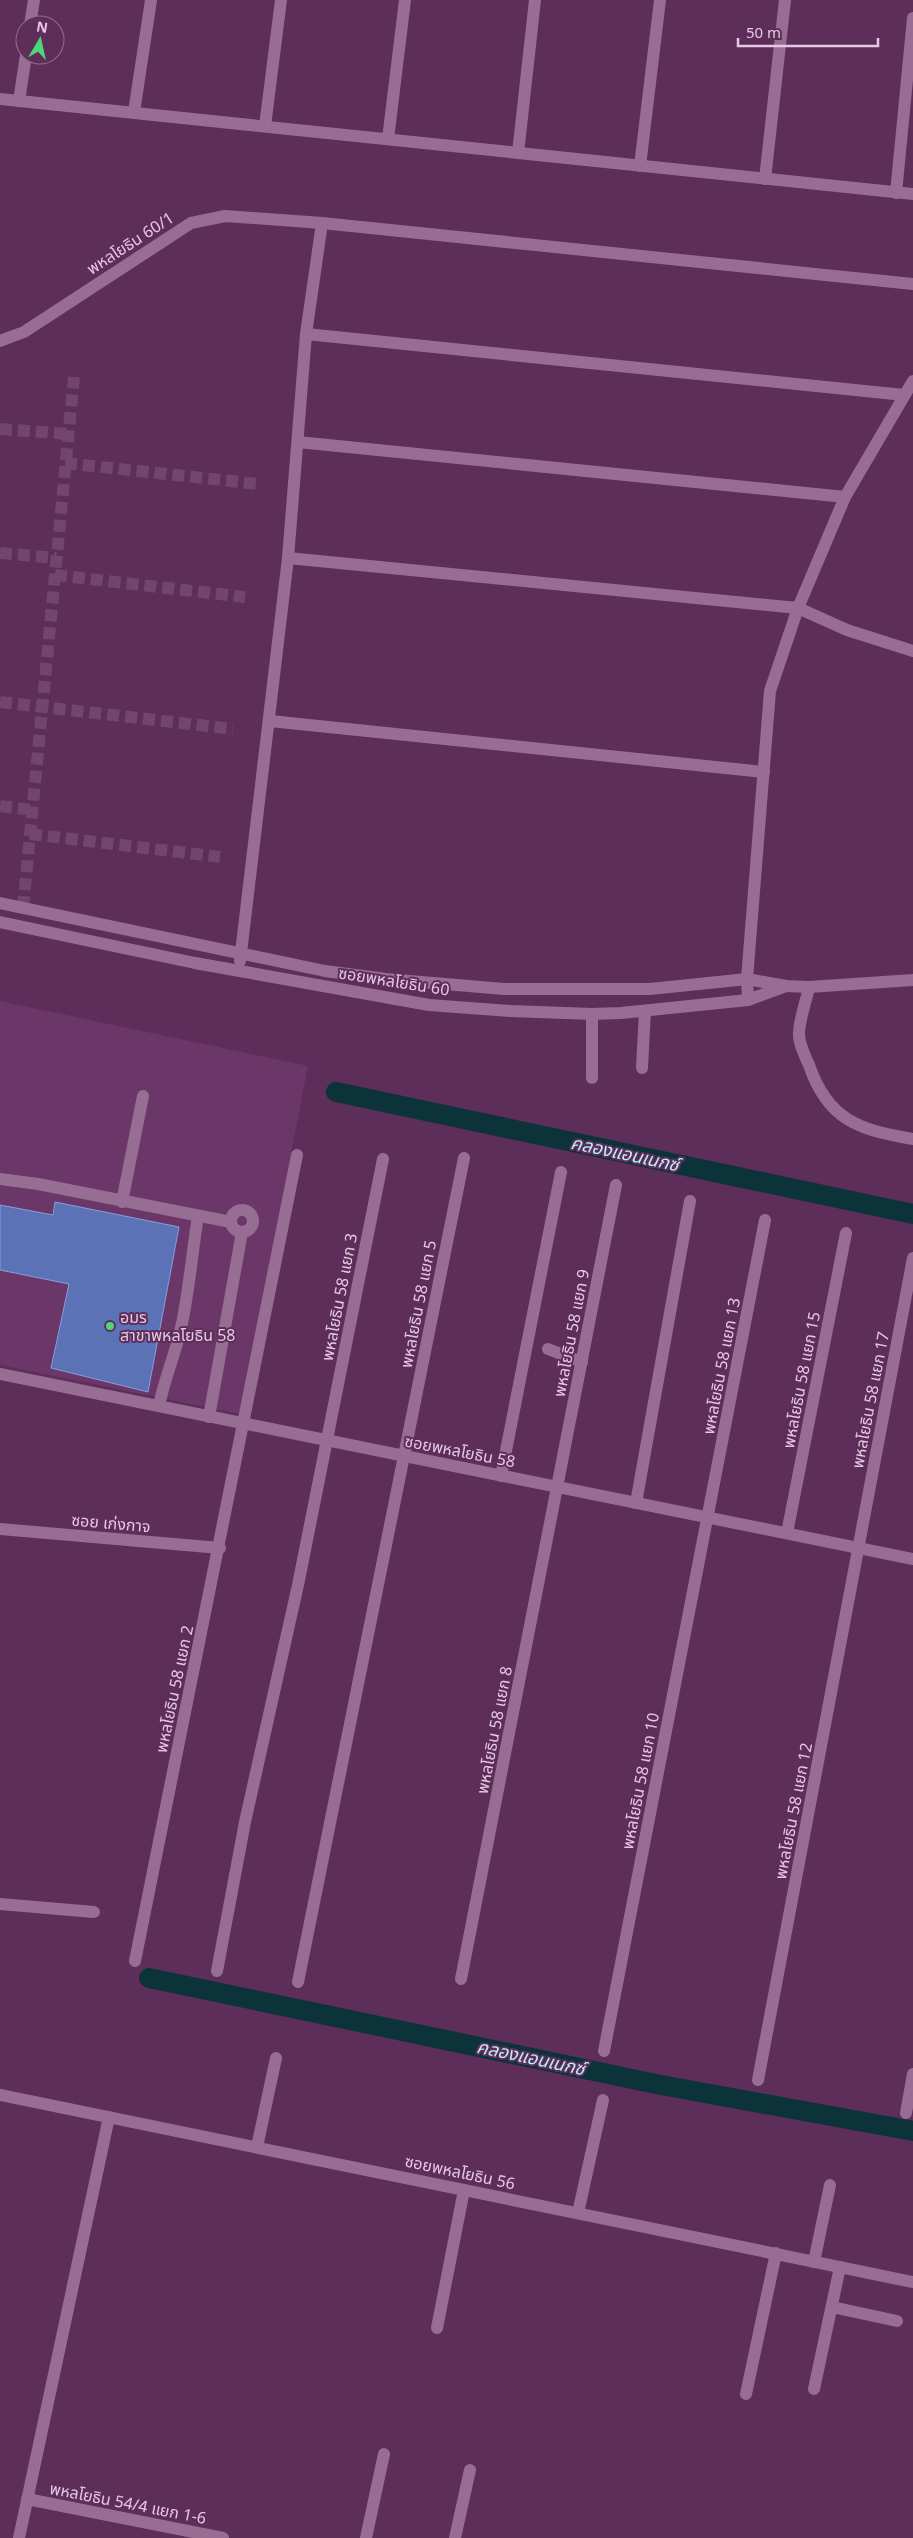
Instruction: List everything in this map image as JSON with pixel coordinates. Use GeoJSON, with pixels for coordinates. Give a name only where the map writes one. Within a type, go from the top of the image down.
{"type":"FeatureCollection","features":[{"type":"Feature","properties":{"kind":"street"},"geometry":{"type":"LineString","coordinates":[[32,15],[34,0]]}},
{"type":"Feature","properties":{"kind":"street"},"geometry":{"type":"LineString","coordinates":[[134,112],[151,0]]}},
{"type":"Feature","properties":{"kind":"street"},"geometry":{"type":"LineString","coordinates":[[265,126],[281,0]]}},
{"type":"Feature","properties":{"kind":"street"},"geometry":{"type":"LineString","coordinates":[[388,139],[405,0]]}},
{"type":"Feature","properties":{"kind":"street"},"geometry":{"type":"LineString","coordinates":[[518,153],[535,0]]}},
{"type":"Feature","properties":{"kind":"street"},"geometry":{"type":"LineString","coordinates":[[640,166],[660,0]]}},
{"type":"Feature","properties":{"kind":"street"},"geometry":{"type":"LineString","coordinates":[[765,179],[785,0]]}},
{"type":"Feature","properties":{"kind":"street"},"geometry":{"type":"LineString","coordinates":[[896,192],[913,18]]}},
{"type":"Feature","properties":{"kind":"street"},"geometry":{"type":"LineString","coordinates":[[19,101],[24,65]]}},
{"type":"Feature","properties":{"kind":"street"},"geometry":{"type":"LineString","coordinates":[[0,99],[913,194]]}},
{"type":"Feature","properties":{"kind":"street","name":"พหลโยธิน 60/1"},"geometry":{"type":"LineString","coordinates":[[0,342],[24,332],[191,223],[225,216],[322,223],[913,284]]}},
{"type":"Feature","properties":{"kind":"street"},"geometry":{"type":"LineString","coordinates":[[239,971],[288,558],[306,334],[322,223]]}},
{"type":"Feature","properties":{"kind":"street"},"geometry":{"type":"LineString","coordinates":[[306,334],[904,395]]}},
{"type":"Feature","properties":{"kind":"street"},"geometry":{"type":"LineString","coordinates":[[748,1000],[770,691],[798,608],[845,497],[913,381]]}},
{"type":"Feature","properties":{"kind":"street"},"geometry":{"type":"LineString","coordinates":[[298,442],[845,497]]}},
{"type":"Feature","properties":{"kind":"street"},"geometry":{"type":"LineString","coordinates":[[288,558],[798,608],[847,630],[913,651]]}},
{"type":"Feature","properties":{"kind":"street"},"geometry":{"type":"LineString","coordinates":[[270,722],[764,772]]}},
{"type":"Feature","properties":{"kind":"street","name":"ซอยพหลโยธิน 60"},"geometry":{"type":"LineString","coordinates":[[0,903],[325,971],[504,988],[650,988],[748,979],[786,986],[809,987],[913,980]]}},
{"type":"Feature","properties":{"kind":"street","name":"ซอยพหลโยธิน 60"},"geometry":{"type":"LineString","coordinates":[[0,922],[195,963],[429,1005],[592,1014],[645,1011],[748,1000],[786,986]]}},
{"type":"Feature","properties":{"kind":"street"},"geometry":{"type":"LineString","coordinates":[[195,963],[198,945]]}},
{"type":"Feature","properties":{"kind":"street"},"geometry":{"type":"LineString","coordinates":[[809,987],[799,1034],[814,1080],[824,1098],[839,1114],[851,1123],[874,1132],[913,1139]]}},
{"type":"Feature","properties":{"kind":"street"},"geometry":{"type":"LineString","coordinates":[[642,1068],[645,1011]]}},
{"type":"Feature","properties":{"kind":"street"},"geometry":{"type":"LineString","coordinates":[[592,1014],[592,1078]]}},
{"type":"Feature","properties":{"kind":"street"},"geometry":{"type":"LineString","coordinates":[[122,1202],[143,1096]]}},
{"type":"Feature","properties":{"kind":"street","name":"พหลโยธิน 58 แยก 2"},"geometry":{"type":"LineString","coordinates":[[135,1961],[220,1548],[297,1155]]}},
{"type":"Feature","properties":{"kind":"street","name":"พหลโยธิน 58 แยก 5"},"geometry":{"type":"LineString","coordinates":[[298,1982],[464,1158]]}},
{"type":"Feature","properties":{"kind":"street","name":"พหลโยธิน 58 แยก 3"},"geometry":{"type":"LineString","coordinates":[[218,1971],[245,1822],[298,1585],[383,1159]]}},
{"type":"Feature","properties":{"kind":"street"},"geometry":{"type":"LineString","coordinates":[[502,1476],[561,1172]]}},
{"type":"Feature","properties":{"kind":"street"},"geometry":{"type":"LineString","coordinates":[[0,1179],[82,1192],[122,1202],[231,1222],[236,1230],[242,1232],[247,1231],[253,1223],[250,1213],[238,1210],[234,1212],[231,1222]]}},
{"type":"Feature","properties":{"kind":"street","name":"พหลโยธิน 58 แยก 9"},"geometry":{"type":"LineString","coordinates":[[558,1487],[616,1185]]}},
{"type":"Feature","properties":{"kind":"street"},"geometry":{"type":"LineString","coordinates":[[636,1503],[690,1201]]}},
{"type":"Feature","properties":{"kind":"street"},"geometry":{"type":"LineString","coordinates":[[159,1406],[163,1382],[170,1369],[181,1327],[198,1216]]}},
{"type":"Feature","properties":{"kind":"street","name":"พหลโยธิน 58 แยก 13"},"geometry":{"type":"LineString","coordinates":[[708,1518],[765,1220]]}},
{"type":"Feature","properties":{"kind":"street"},"geometry":{"type":"LineString","coordinates":[[209,1417],[242,1232]]}},
{"type":"Feature","properties":{"kind":"street","name":"พหลโยธิน 58 แยก 15"},"geometry":{"type":"LineString","coordinates":[[787,1533],[846,1233]]}},
{"type":"Feature","properties":{"kind":"street","name":"พหลโยธิน 58 แยก 17"},"geometry":{"type":"LineString","coordinates":[[859,1548],[913,1258]]}},
{"type":"Feature","properties":{"kind":"street"},"geometry":{"type":"LineString","coordinates":[[548,1349],[582,1362]]}},
{"type":"Feature","properties":{"kind":"street","name":"ซอยพหลโยธิน 58"},"geometry":{"type":"LineString","coordinates":[[0,1374],[913,1559]]}},
{"type":"Feature","properties":{"kind":"street","name":"พหลโยธิน 58 แยก 8"},"geometry":{"type":"LineString","coordinates":[[462,1978],[558,1487]]}},
{"type":"Feature","properties":{"kind":"street","name":"พหลโยธิน 58 แยก 10"},"geometry":{"type":"LineString","coordinates":[[604,2051],[708,1518]]}},
{"type":"Feature","properties":{"kind":"street","name":"ซอย เก่งกาจ"},"geometry":{"type":"LineString","coordinates":[[0,1529],[220,1548]]}},
{"type":"Feature","properties":{"kind":"street","name":"พหลโยธิน 58 แยก 12"},"geometry":{"type":"LineString","coordinates":[[758,2080],[859,1548]]}},
{"type":"Feature","properties":{"kind":"street"},"geometry":{"type":"LineString","coordinates":[[0,1904],[94,1912]]}},
{"type":"Feature","properties":{"kind":"street"},"geometry":{"type":"LineString","coordinates":[[257,2147],[276,2058]]}},
{"type":"Feature","properties":{"kind":"street"},"geometry":{"type":"LineString","coordinates":[[906,2113],[913,2074]]}},
{"type":"Feature","properties":{"kind":"street","name":"ซอยพหลโยธิน 56"},"geometry":{"type":"LineString","coordinates":[[0,2096],[913,2282]]}},
{"type":"Feature","properties":{"kind":"street"},"geometry":{"type":"LineString","coordinates":[[578,2213],[602,2100]]}},
{"type":"Feature","properties":{"kind":"street"},"geometry":{"type":"LineString","coordinates":[[19,2538],[109,2117]]}},
{"type":"Feature","properties":{"kind":"street"},"geometry":{"type":"LineString","coordinates":[[814,2262],[830,2185]]}},
{"type":"Feature","properties":{"kind":"street"},"geometry":{"type":"LineString","coordinates":[[436,2328],[464,2190]]}},
{"type":"Feature","properties":{"kind":"street"},"geometry":{"type":"LineString","coordinates":[[746,2394],[776,2253]]}},
{"type":"Feature","properties":{"kind":"street"},"geometry":{"type":"LineString","coordinates":[[814,2389],[840,2268]]}},
{"type":"Feature","properties":{"kind":"street"},"geometry":{"type":"LineString","coordinates":[[832,2307],[897,2321]]}},
{"type":"Feature","properties":{"kind":"street"},"geometry":{"type":"LineString","coordinates":[[366,2538],[384,2454]]}},
{"type":"Feature","properties":{"kind":"street"},"geometry":{"type":"LineString","coordinates":[[455,2538],[470,2470]]}},
{"type":"Feature","properties":{"kind":"street","name":"พหลโยธิน 54/4 แยก 1-6"},"geometry":{"type":"LineString","coordinates":[[27,2499],[223,2538]]}},
{"type":"Feature","properties":{"kind":"shaded area"},"geometry":{"type":"Polygon","coordinates":[[[0,1001],[308,1066],[240,1414],[0,1365],[0,1001]]]}},
{"type":"Feature","properties":{"kind":"building","name":"อมร สาขาพหลโยธิน 58"},"geometry":{"type":"Polygon","coordinates":[[[55,1202],[179,1227],[148,1392],[51,1368],[69,1284],[0,1270],[0,1205],[53,1215],[55,1202]]]}},
{"type":"Feature","properties":{"kind":"waterway","name":"คลองแอนเนกซ์"},"geometry":{"type":"LineString","coordinates":[[336,1092],[913,1214]]}},
{"type":"Feature","properties":{"kind":"waterway","name":"คลองแอนเนกซ์"},"geometry":{"type":"LineString","coordinates":[[149,1978],[661,2085],[913,2131]]}},
{"type":"Feature","properties":{"kind":"tunnel"},"geometry":{"type":"LineString","coordinates":[[23,908],[74,377]]}},
{"type":"Feature","properties":{"kind":"tunnel"},"geometry":{"type":"LineString","coordinates":[[0,429],[68,434]]}},
{"type":"Feature","properties":{"kind":"tunnel"},"geometry":{"type":"LineString","coordinates":[[65,463],[258,484]]}},
{"type":"Feature","properties":{"kind":"tunnel"},"geometry":{"type":"LineString","coordinates":[[0,553],[56,558]]}},
{"type":"Feature","properties":{"kind":"tunnel"},"geometry":{"type":"LineString","coordinates":[[55,575],[245,597]]}},
{"type":"Feature","properties":{"kind":"tunnel"},"geometry":{"type":"LineString","coordinates":[[0,702],[233,729]]}},
{"type":"Feature","properties":{"kind":"tunnel"},"geometry":{"type":"LineString","coordinates":[[0,806],[33,810]]}},
{"type":"Feature","properties":{"kind":"tunnel"},"geometry":{"type":"LineString","coordinates":[[30,834],[220,857]]}},
{"type":"Feature","properties":{"kind":"place","name":"อมร สาขาพหลโยธิน 58"},"geometry":{"type":"Point","coordinates":[110,1326]}}]}
